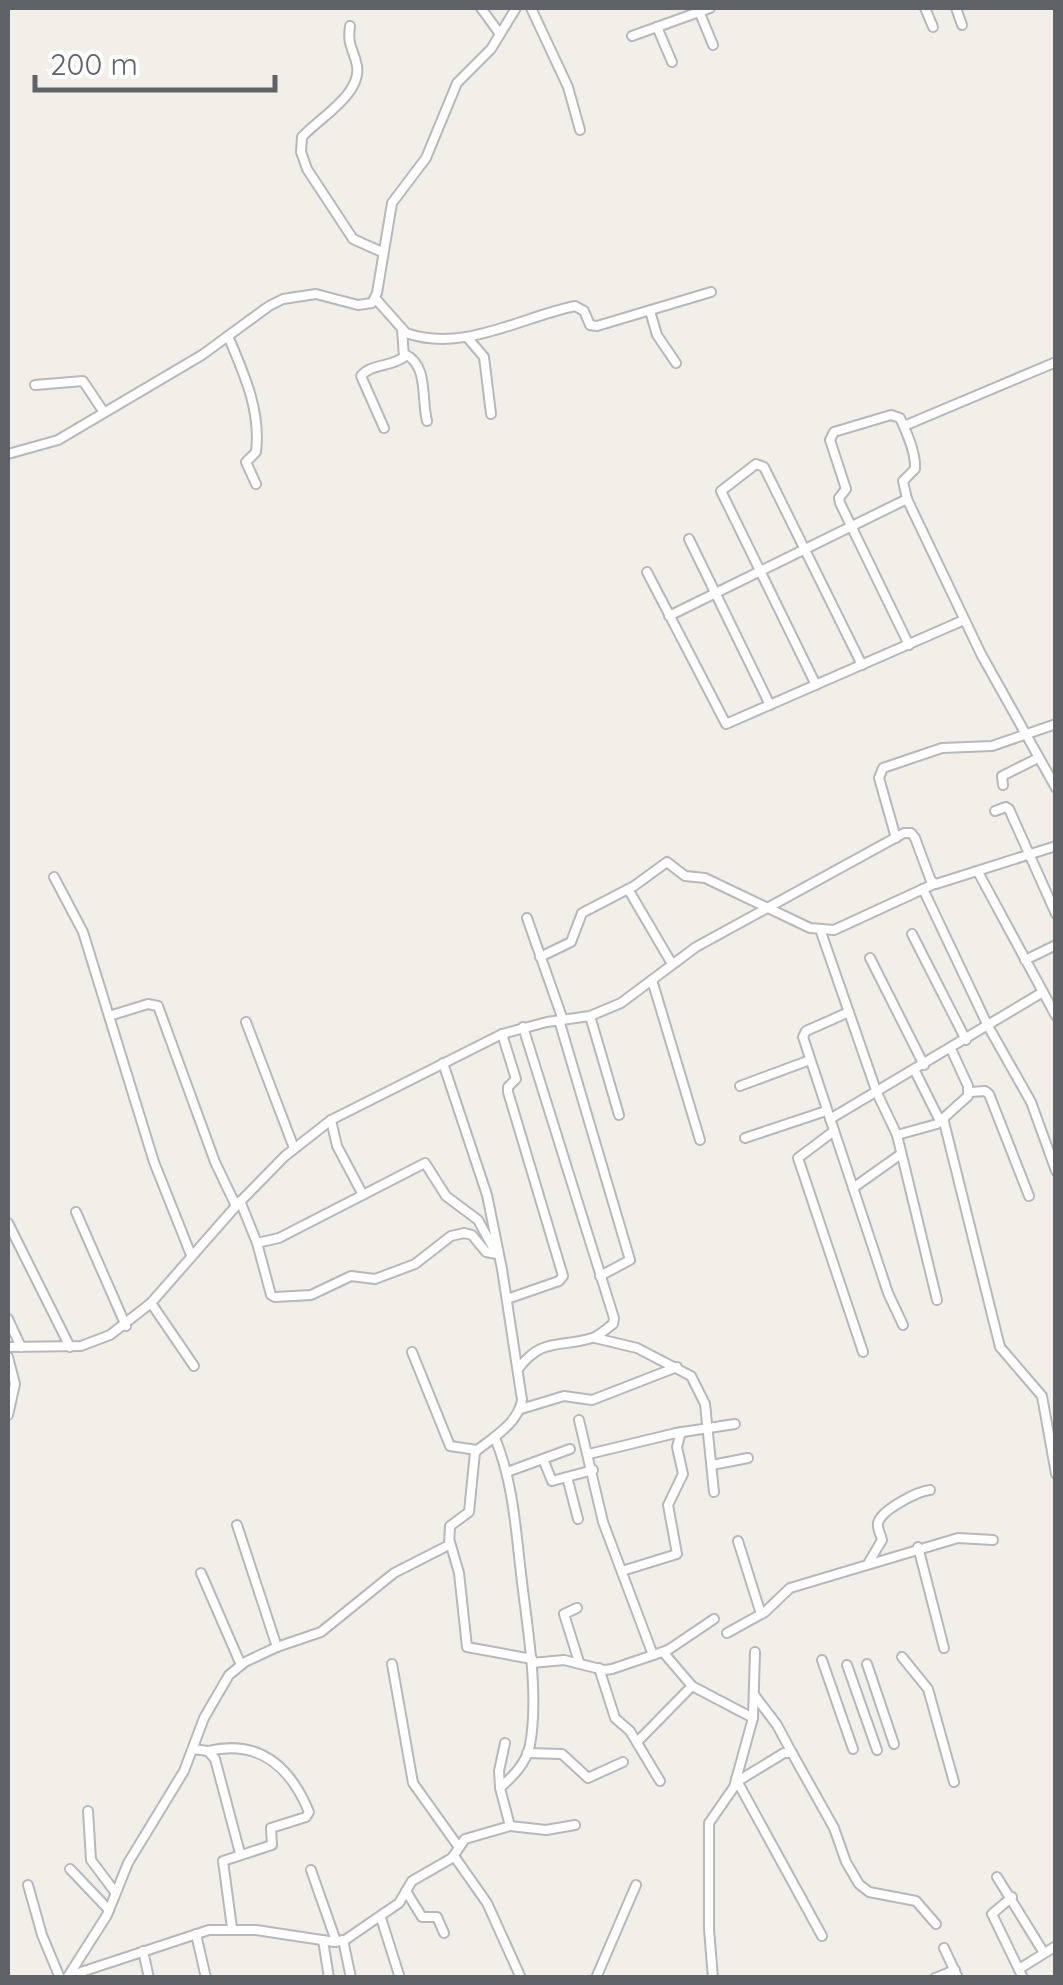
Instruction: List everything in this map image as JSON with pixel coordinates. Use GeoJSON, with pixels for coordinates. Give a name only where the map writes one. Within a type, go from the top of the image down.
{"type":"FeatureCollection","features":[{"type":"Feature","properties":{"kind":"street"},"geometry":{"type":"LineString","coordinates":[[481,8],[500,34]]}},
{"type":"Feature","properties":{"kind":"street"},"geometry":{"type":"LineString","coordinates":[[8,454],[58,440],[143,391],[283,299],[316,294],[365,305],[375,298],[392,203],[426,158],[457,83],[491,49],[516,8]]}},
{"type":"Feature","properties":{"kind":"street"},"geometry":{"type":"LineString","coordinates":[[531,8],[568,87],[580,130]]}},
{"type":"Feature","properties":{"kind":"street"},"geometry":{"type":"LineString","coordinates":[[632,36],[710,8]]}},
{"type":"Feature","properties":{"kind":"street"},"geometry":{"type":"LineString","coordinates":[[925,8],[934,27]]}},
{"type":"Feature","properties":{"kind":"street"},"geometry":{"type":"LineString","coordinates":[[956,8],[962,25]]}},
{"type":"Feature","properties":{"kind":"street"},"geometry":{"type":"LineString","coordinates":[[699,11],[712,45]]}},
{"type":"Feature","properties":{"kind":"street"},"geometry":{"type":"LineString","coordinates":[[350,26],[348,46],[357,66],[354,85],[302,137],[301,152],[306,169],[353,239],[361,246],[382,252]]}},
{"type":"Feature","properties":{"kind":"street"},"geometry":{"type":"LineString","coordinates":[[657,27],[672,62]]}},
{"type":"Feature","properties":{"kind":"street"},"geometry":{"type":"LineString","coordinates":[[375,298],[402,329],[417,336],[467,337],[575,306],[582,308],[593,327],[711,292]]}},
{"type":"Feature","properties":{"kind":"street"},"geometry":{"type":"LineString","coordinates":[[650,311],[657,335],[676,363]]}},
{"type":"Feature","properties":{"kind":"street"},"geometry":{"type":"LineString","coordinates":[[402,329],[405,354]]}},
{"type":"Feature","properties":{"kind":"street"},"geometry":{"type":"LineString","coordinates":[[228,336],[248,384],[259,427],[256,452],[246,462],[256,484]]}},
{"type":"Feature","properties":{"kind":"street"},"geometry":{"type":"LineString","coordinates":[[467,337],[484,357],[492,414]]}},
{"type":"Feature","properties":{"kind":"street"},"geometry":{"type":"LineString","coordinates":[[405,354],[415,360],[419,370],[427,421]]}},
{"type":"Feature","properties":{"kind":"street"},"geometry":{"type":"LineString","coordinates":[[384,428],[361,376],[392,364],[405,354]]}},
{"type":"Feature","properties":{"kind":"street"},"geometry":{"type":"LineString","coordinates":[[904,426],[1056,362]]}},
{"type":"Feature","properties":{"kind":"street"},"geometry":{"type":"LineString","coordinates":[[35,385],[82,381],[103,411]]}},
{"type":"Feature","properties":{"kind":"street"},"geometry":{"type":"LineString","coordinates":[[909,644],[839,500],[846,488],[830,436],[891,415],[900,418],[904,426],[916,467],[903,481],[908,499],[995,681],[1056,788]]}},
{"type":"Feature","properties":{"kind":"street"},"geometry":{"type":"LineString","coordinates":[[816,686],[721,490],[756,464],[764,467],[862,665]]}},
{"type":"Feature","properties":{"kind":"street"},"geometry":{"type":"LineString","coordinates":[[669,616],[908,499]]}},
{"type":"Feature","properties":{"kind":"street"},"geometry":{"type":"LineString","coordinates":[[688,538],[770,705]]}},
{"type":"Feature","properties":{"kind":"street"},"geometry":{"type":"LineString","coordinates":[[647,572],[722,722],[728,724],[964,620]]}},
{"type":"Feature","properties":{"kind":"street"},"geometry":{"type":"LineString","coordinates":[[896,838],[878,778],[883,768],[942,748],[982,748],[1056,724]]}},
{"type":"Feature","properties":{"kind":"street"},"geometry":{"type":"LineString","coordinates":[[1004,785],[1002,776],[1038,758]]}},
{"type":"Feature","properties":{"kind":"street"},"geometry":{"type":"LineString","coordinates":[[995,811],[1007,807],[1056,914]]}},
{"type":"Feature","properties":{"kind":"street"},"geometry":{"type":"LineString","coordinates":[[8,1347],[70,1346],[110,1336],[126,1326],[294,1148],[330,1120],[443,1063],[502,1034],[590,1016],[622,1003],[672,964],[908,832],[913,835],[934,884]]}},
{"type":"Feature","properties":{"kind":"street"},"geometry":{"type":"LineString","coordinates":[[540,957],[571,942],[582,913],[628,889],[666,862],[685,876],[705,878],[821,932],[834,930],[934,884],[1056,846]]}},
{"type":"Feature","properties":{"kind":"street"},"geometry":{"type":"LineString","coordinates":[[978,872],[1056,1016]]}},
{"type":"Feature","properties":{"kind":"street"},"geometry":{"type":"LineString","coordinates":[[54,877],[83,932],[155,1164],[191,1255]]}},
{"type":"Feature","properties":{"kind":"street"},"geometry":{"type":"LineString","coordinates":[[628,889],[672,964]]}},
{"type":"Feature","properties":{"kind":"street"},"geometry":{"type":"LineString","coordinates":[[923,889],[988,1026],[1031,1102],[1056,1170]]}},
{"type":"Feature","properties":{"kind":"street"},"geometry":{"type":"LineString","coordinates":[[527,918],[561,1020],[630,1260],[600,1276]]}},
{"type":"Feature","properties":{"kind":"street"},"geometry":{"type":"LineString","coordinates":[[821,932],[877,1093],[897,1135],[937,1300]]}},
{"type":"Feature","properties":{"kind":"street"},"geometry":{"type":"LineString","coordinates":[[912,934],[966,1040]]}},
{"type":"Feature","properties":{"kind":"street"},"geometry":{"type":"LineString","coordinates":[[1025,960],[1056,945]]}},
{"type":"Feature","properties":{"kind":"street"},"geometry":{"type":"LineString","coordinates":[[870,958],[924,1065]]}},
{"type":"Feature","properties":{"kind":"street"},"geometry":{"type":"LineString","coordinates":[[652,980],[700,1140]]}},
{"type":"Feature","properties":{"kind":"street"},"geometry":{"type":"LineString","coordinates":[[745,1138],[828,1115],[877,1093],[1043,992]]}},
{"type":"Feature","properties":{"kind":"street"},"geometry":{"type":"LineString","coordinates":[[110,1016],[148,1004],[158,1006],[215,1162],[257,1243],[271,1295],[311,1295],[351,1276],[375,1278],[414,1264],[451,1236],[461,1233],[470,1234],[481,1249],[499,1258]]}},
{"type":"Feature","properties":{"kind":"street"},"geometry":{"type":"LineString","coordinates":[[849,1012],[804,1032],[852,1188],[903,1325]]}},
{"type":"Feature","properties":{"kind":"street"},"geometry":{"type":"LineString","coordinates":[[590,1016],[619,1114]]}},
{"type":"Feature","properties":{"kind":"street"},"geometry":{"type":"LineString","coordinates":[[246,1022],[294,1148]]}},
{"type":"Feature","properties":{"kind":"street"},"geometry":{"type":"LineString","coordinates":[[523,1028],[614,1322],[594,1338]]}},
{"type":"Feature","properties":{"kind":"street"},"geometry":{"type":"LineString","coordinates":[[502,1034],[516,1079],[508,1092],[563,1276],[559,1281],[507,1299]]}},
{"type":"Feature","properties":{"kind":"street"},"geometry":{"type":"LineString","coordinates":[[950,1049],[970,1092]]}},
{"type":"Feature","properties":{"kind":"street"},"geometry":{"type":"LineString","coordinates":[[740,1086],[810,1060]]}},
{"type":"Feature","properties":{"kind":"street"},"geometry":{"type":"LineString","coordinates":[[443,1063],[487,1195],[507,1299],[521,1409]]}},
{"type":"Feature","properties":{"kind":"street"},"geometry":{"type":"LineString","coordinates":[[915,1070],[942,1119],[1000,1347],[1042,1396],[1056,1474]]}},
{"type":"Feature","properties":{"kind":"street"},"geometry":{"type":"LineString","coordinates":[[897,1135],[942,1119],[970,1092],[985,1091],[1028,1196]]}},
{"type":"Feature","properties":{"kind":"street"},"geometry":{"type":"LineString","coordinates":[[330,1120],[337,1146],[363,1195]]}},
{"type":"Feature","properties":{"kind":"street"},"geometry":{"type":"LineString","coordinates":[[834,1131],[799,1155],[798,1160],[863,1352]]}},
{"type":"Feature","properties":{"kind":"street"},"geometry":{"type":"LineString","coordinates":[[852,1188],[901,1154]]}},
{"type":"Feature","properties":{"kind":"street"},"geometry":{"type":"LineString","coordinates":[[257,1243],[279,1238],[426,1163],[446,1196],[478,1220],[499,1258]]}},
{"type":"Feature","properties":{"kind":"street"},"geometry":{"type":"LineString","coordinates":[[76,1212],[126,1326]]}},
{"type":"Feature","properties":{"kind":"street"},"geometry":{"type":"LineString","coordinates":[[8,1223],[70,1346]]}},
{"type":"Feature","properties":{"kind":"street"},"geometry":{"type":"LineString","coordinates":[[151,1303],[194,1366]]}},
{"type":"Feature","properties":{"kind":"street"},"geometry":{"type":"LineString","coordinates":[[8,1319],[21,1347]]}},
{"type":"Feature","properties":{"kind":"street"},"geometry":{"type":"LineString","coordinates":[[517,1370],[538,1349],[594,1338],[637,1348],[691,1376],[705,1404],[714,1492]]}},
{"type":"Feature","properties":{"kind":"street"},"geometry":{"type":"LineString","coordinates":[[412,1352],[450,1446],[477,1450]]}},
{"type":"Feature","properties":{"kind":"street"},"geometry":{"type":"LineString","coordinates":[[8,1356],[15,1384],[8,1415]]}},
{"type":"Feature","properties":{"kind":"street"},"geometry":{"type":"LineString","coordinates":[[676,1367],[592,1400],[564,1396],[521,1409],[495,1438],[477,1450],[470,1510],[450,1526],[450,1542],[459,1573],[467,1647],[532,1661],[579,1662],[612,1668],[658,1653],[714,1618]]}},
{"type":"Feature","properties":{"kind":"street"},"geometry":{"type":"LineString","coordinates":[[580,1420],[603,1522],[658,1653],[692,1686],[753,1718]]}},
{"type":"Feature","properties":{"kind":"street"},"geometry":{"type":"LineString","coordinates":[[589,1454],[681,1432],[735,1424]]}},
{"type":"Feature","properties":{"kind":"street"},"geometry":{"type":"LineString","coordinates":[[622,1570],[678,1552],[668,1505],[683,1474],[677,1442],[681,1432]]}},
{"type":"Feature","properties":{"kind":"street"},"geometry":{"type":"LineString","coordinates":[[495,1438],[507,1472],[532,1661],[528,1753],[516,1774],[500,1787]]}},
{"type":"Feature","properties":{"kind":"street"},"geometry":{"type":"LineString","coordinates":[[507,1472],[570,1448]]}},
{"type":"Feature","properties":{"kind":"street"},"geometry":{"type":"LineString","coordinates":[[712,1465],[748,1458]]}},
{"type":"Feature","properties":{"kind":"street"},"geometry":{"type":"LineString","coordinates":[[543,1459],[552,1481],[593,1470]]}},
{"type":"Feature","properties":{"kind":"street"},"geometry":{"type":"LineString","coordinates":[[567,1477],[578,1518]]}},
{"type":"Feature","properties":{"kind":"street"},"geometry":{"type":"LineString","coordinates":[[868,1562],[882,1540],[880,1520],[904,1500],[930,1490]]}},
{"type":"Feature","properties":{"kind":"street"},"geometry":{"type":"LineString","coordinates":[[237,1525],[277,1647]]}},
{"type":"Feature","properties":{"kind":"street"},"geometry":{"type":"LineString","coordinates":[[727,1633],[761,1614],[790,1588],[958,1538],[993,1540]]}},
{"type":"Feature","properties":{"kind":"street"},"geometry":{"type":"LineString","coordinates":[[738,1541],[761,1614]]}},
{"type":"Feature","properties":{"kind":"street"},"geometry":{"type":"LineString","coordinates":[[72,1976],[128,1864],[184,1771],[220,1687],[241,1665],[321,1632],[394,1573],[450,1542]]}},
{"type":"Feature","properties":{"kind":"street"},"geometry":{"type":"LineString","coordinates":[[918,1548],[944,1648]]}},
{"type":"Feature","properties":{"kind":"street"},"geometry":{"type":"LineString","coordinates":[[201,1572],[241,1665]]}},
{"type":"Feature","properties":{"kind":"street"},"geometry":{"type":"LineString","coordinates":[[577,1608],[564,1614],[579,1662]]}},
{"type":"Feature","properties":{"kind":"street"},"geometry":{"type":"LineString","coordinates":[[713,1978],[709,1823],[737,1780],[753,1718],[754,1652]]}},
{"type":"Feature","properties":{"kind":"street"},"geometry":{"type":"LineString","coordinates":[[902,1657],[928,1689],[954,1782]]}},
{"type":"Feature","properties":{"kind":"street"},"geometry":{"type":"LineString","coordinates":[[822,1660],[854,1749]]}},
{"type":"Feature","properties":{"kind":"street"},"geometry":{"type":"LineString","coordinates":[[392,1664],[413,1783],[488,1904],[521,1978]]}},
{"type":"Feature","properties":{"kind":"street"},"geometry":{"type":"LineString","coordinates":[[867,1664],[894,1744]]}},
{"type":"Feature","properties":{"kind":"street"},"geometry":{"type":"LineString","coordinates":[[847,1665],[877,1750]]}},
{"type":"Feature","properties":{"kind":"street"},"geometry":{"type":"LineString","coordinates":[[599,1668],[614,1718],[630,1731],[660,1781]]}},
{"type":"Feature","properties":{"kind":"street"},"geometry":{"type":"LineString","coordinates":[[637,1742],[692,1686]]}},
{"type":"Feature","properties":{"kind":"street"},"geometry":{"type":"LineString","coordinates":[[755,1696],[777,1725],[834,1828],[859,1884],[868,1892],[916,1901],[936,1924]]}},
{"type":"Feature","properties":{"kind":"street"},"geometry":{"type":"LineString","coordinates":[[504,1743],[500,1787],[510,1826]]}},
{"type":"Feature","properties":{"kind":"street"},"geometry":{"type":"LineString","coordinates":[[193,1749],[237,1746],[277,1762],[308,1809],[306,1816],[270,1829],[272,1845],[223,1861],[232,1928]]}},
{"type":"Feature","properties":{"kind":"street"},"geometry":{"type":"LineString","coordinates":[[208,1750],[216,1759],[240,1853]]}},
{"type":"Feature","properties":{"kind":"street"},"geometry":{"type":"LineString","coordinates":[[528,1753],[562,1754],[588,1778],[623,1762]]}},
{"type":"Feature","properties":{"kind":"street"},"geometry":{"type":"LineString","coordinates":[[737,1780],[784,1753],[792,1753]]}},
{"type":"Feature","properties":{"kind":"street"},"geometry":{"type":"LineString","coordinates":[[737,1780],[822,1936]]}},
{"type":"Feature","properties":{"kind":"street"},"geometry":{"type":"LineString","coordinates":[[88,1811],[90,1860],[114,1892]]}},
{"type":"Feature","properties":{"kind":"street"},"geometry":{"type":"LineString","coordinates":[[72,1976],[196,1934],[232,1928],[340,1941],[381,1918],[399,1903],[416,1878],[468,1838],[510,1826],[546,1830],[575,1825]]}},
{"type":"Feature","properties":{"kind":"street"},"geometry":{"type":"LineString","coordinates":[[70,1869],[108,1910]]}},
{"type":"Feature","properties":{"kind":"street"},"geometry":{"type":"LineString","coordinates":[[311,1870],[351,1978]]}},
{"type":"Feature","properties":{"kind":"street"},"geometry":{"type":"LineString","coordinates":[[998,1877],[1044,1953]]}},
{"type":"Feature","properties":{"kind":"street"},"geometry":{"type":"LineString","coordinates":[[28,1885],[42,1935],[72,1976]]}},
{"type":"Feature","properties":{"kind":"street"},"geometry":{"type":"LineString","coordinates":[[596,1978],[636,1885]]}},
{"type":"Feature","properties":{"kind":"street"},"geometry":{"type":"LineString","coordinates":[[406,1891],[422,1917],[437,1917],[444,1933]]}},
{"type":"Feature","properties":{"kind":"street"},"geometry":{"type":"LineString","coordinates":[[1012,1897],[992,1914],[1021,1973],[1056,1946]]}},
{"type":"Feature","properties":{"kind":"street"},"geometry":{"type":"LineString","coordinates":[[381,1918],[400,1978]]}},
{"type":"Feature","properties":{"kind":"street"},"geometry":{"type":"LineString","coordinates":[[196,1934],[206,1978]]}},
{"type":"Feature","properties":{"kind":"street"},"geometry":{"type":"LineString","coordinates":[[323,1940],[329,1978]]}},
{"type":"Feature","properties":{"kind":"street"},"geometry":{"type":"LineString","coordinates":[[935,1978],[956,1974],[944,1948]]}},
{"type":"Feature","properties":{"kind":"street"},"geometry":{"type":"LineString","coordinates":[[143,1952],[149,1978]]}}]}
